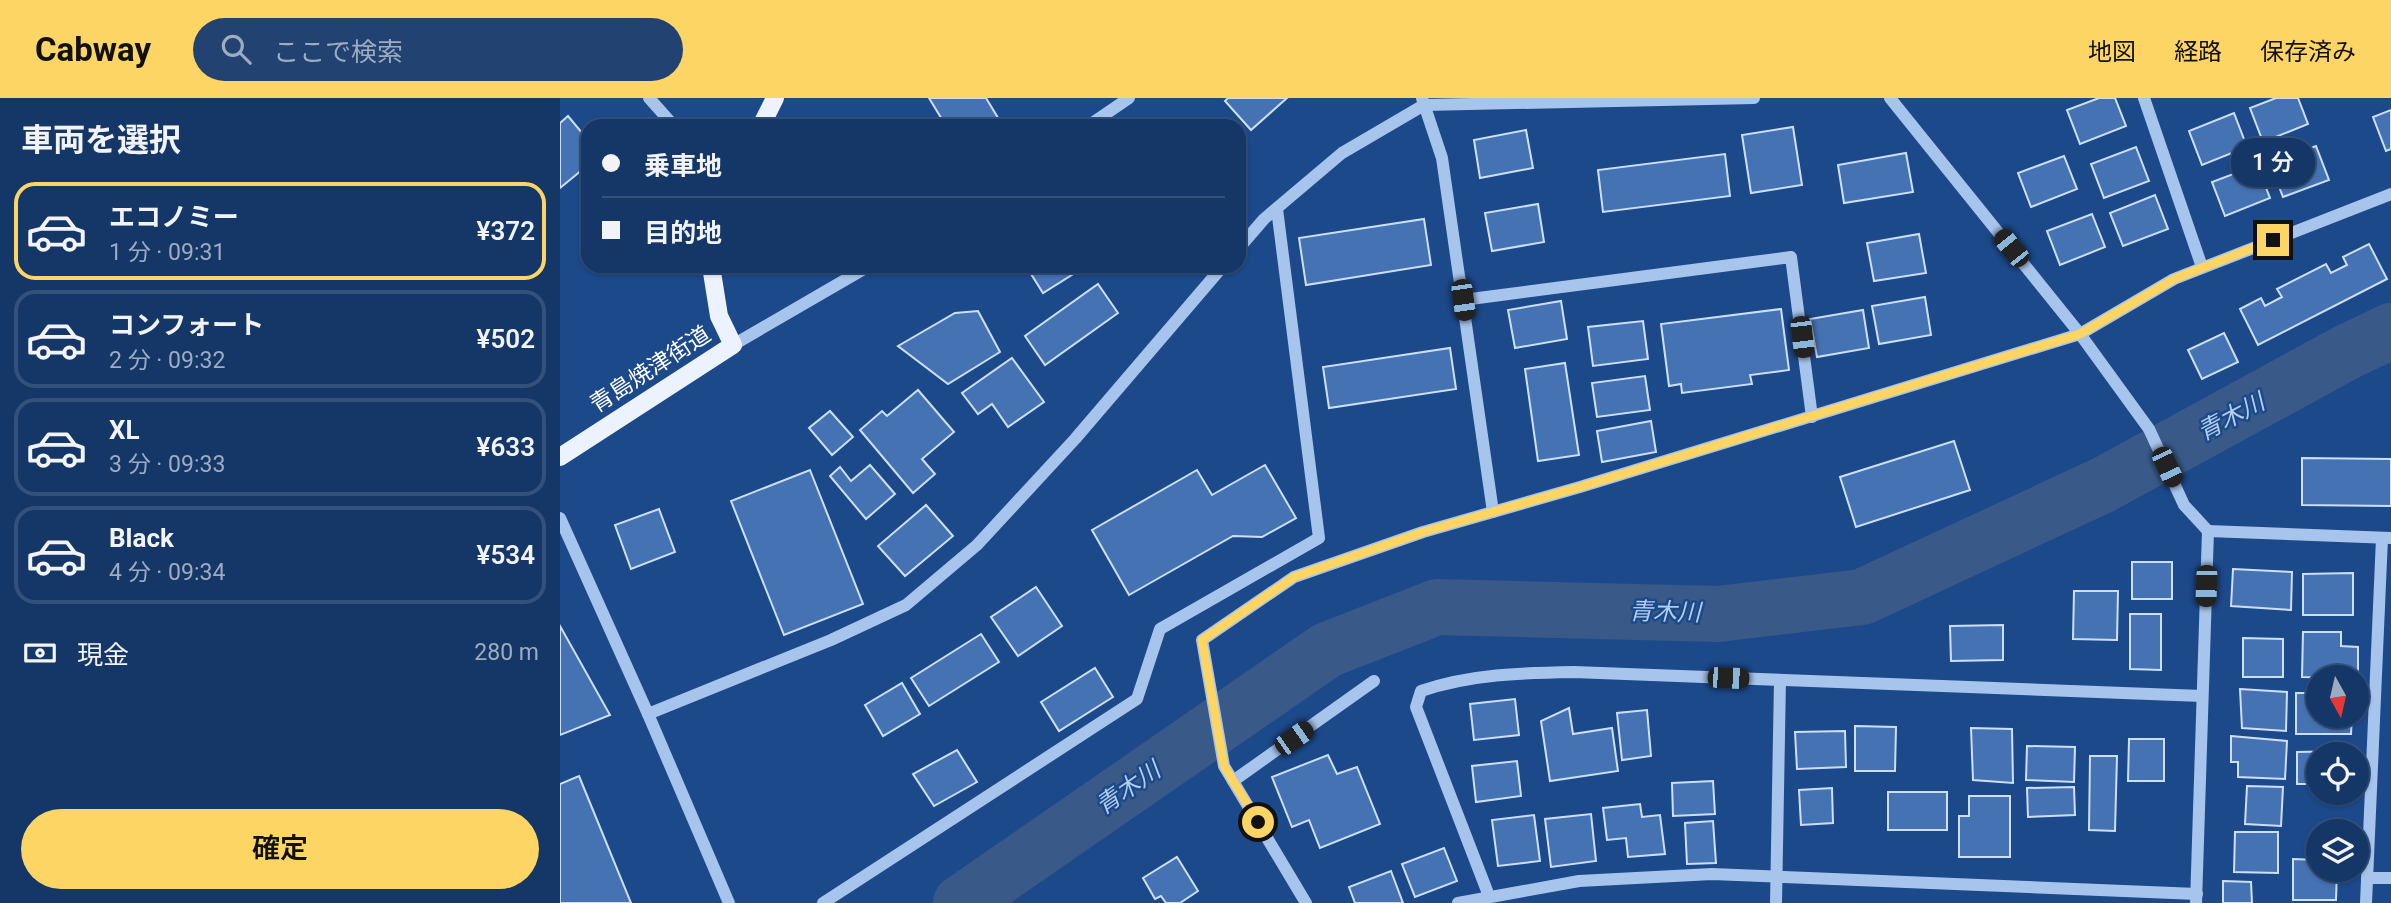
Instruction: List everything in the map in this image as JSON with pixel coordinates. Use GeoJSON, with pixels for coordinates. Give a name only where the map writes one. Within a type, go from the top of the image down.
{"type":"FeatureCollection","features":[{"type":"Feature","properties":{"kind":"main road"},"geometry":{"type":"LineString","coordinates":[[764,119],[775,98]]}},
{"type":"Feature","properties":{"kind":"main road","name":"青島焼津街道"},"geometry":{"type":"LineString","coordinates":[[560,457],[733,345],[719,316],[712,273]]}},
{"type":"Feature","properties":{"kind":"street"},"geometry":{"type":"LineString","coordinates":[[649,98],[668,119]]}},
{"type":"Feature","properties":{"kind":"street"},"geometry":{"type":"LineString","coordinates":[[1098,119],[1129,98]]}},
{"type":"Feature","properties":{"kind":"street"},"geometry":{"type":"LineString","coordinates":[[1246,240],[1264,219],[1342,153],[1423,101],[1754,98]]}},
{"type":"Feature","properties":{"kind":"street"},"geometry":{"type":"LineString","coordinates":[[1458,903],[1579,881],[1712,874],[2196,899],[2208,531],[2185,505],[2149,429],[2080,334],[1890,98]]}},
{"type":"Feature","properties":{"kind":"street"},"geometry":{"type":"LineString","coordinates":[[2144,98],[2202,267]]}},
{"type":"Feature","properties":{"kind":"street"},"geometry":{"type":"LineString","coordinates":[[1423,101],[1442,158],[1493,512]]}},
{"type":"Feature","properties":{"kind":"street"},"geometry":{"type":"LineString","coordinates":[[1306,903],[1224,766],[1202,640],[1294,577],[1423,532],[1812,417],[2080,334],[2174,279],[2391,194]]}},
{"type":"Feature","properties":{"kind":"street"},"geometry":{"type":"LineString","coordinates":[[823,903],[1137,699],[1160,629],[1319,538],[1277,209]]}},
{"type":"Feature","properties":{"kind":"street"},"geometry":{"type":"LineString","coordinates":[[1463,300],[1791,257],[1812,417]]}},
{"type":"Feature","properties":{"kind":"street"},"geometry":{"type":"LineString","coordinates":[[733,345],[857,273]]}},
{"type":"Feature","properties":{"kind":"street"},"geometry":{"type":"LineString","coordinates":[[648,714],[831,640],[906,605],[995,526],[1075,439],[1217,273]]}},
{"type":"Feature","properties":{"kind":"street"},"geometry":{"type":"LineString","coordinates":[[560,518],[729,903]]}},
{"type":"Feature","properties":{"kind":"street"},"geometry":{"type":"LineString","coordinates":[[2208,531],[2387,538],[2369,844]]}},
{"type":"Feature","properties":{"kind":"street"},"geometry":{"type":"LineString","coordinates":[[1489,896],[1416,707],[1421,691],[1448,682],[1508,673],[1574,672],[2202,696]]}},
{"type":"Feature","properties":{"kind":"street"},"geometry":{"type":"LineString","coordinates":[[1776,903],[1780,680]]}},
{"type":"Feature","properties":{"kind":"street"},"geometry":{"type":"LineString","coordinates":[[1233,782],[1374,681]]}},
{"type":"Feature","properties":{"kind":"street"},"geometry":{"type":"LineString","coordinates":[[2369,878],[2391,878]]}},
{"type":"Feature","properties":{"kind":"street"},"geometry":{"type":"LineString","coordinates":[[2366,903],[2367,882]]}},
{"type":"Feature","properties":{"kind":"building"},"geometry":{"type":"Polygon","coordinates":[[[929,98],[986,98],[999,119],[942,119],[929,98]]]}},
{"type":"Feature","properties":{"kind":"building"},"geometry":{"type":"Polygon","coordinates":[[[1228,98],[1287,98],[1251,130],[1246,124],[1246,119],[1241,119],[1225,101],[1228,98]]]}},
{"type":"Feature","properties":{"kind":"building"},"geometry":{"type":"Polygon","coordinates":[[[2099,98],[2115,98],[2126,126],[2080,144],[2067,110],[2099,98]]]}},
{"type":"Feature","properties":{"kind":"building"},"geometry":{"type":"Polygon","coordinates":[[[2276,98],[2298,98],[2308,124],[2263,142],[2250,108],[2276,98]]]}},
{"type":"Feature","properties":{"kind":"building"},"geometry":{"type":"Polygon","coordinates":[[[2391,110],[2391,149],[2386,151],[2373,117],[2391,110]]]}},
{"type":"Feature","properties":{"kind":"building"},"geometry":{"type":"Polygon","coordinates":[[[2234,113],[2247,147],[2202,165],[2189,131],[2234,113]]]}},
{"type":"Feature","properties":{"kind":"building"},"geometry":{"type":"Polygon","coordinates":[[[568,116],[581,132],[581,171],[560,188],[560,123],[568,116]]]}},
{"type":"Feature","properties":{"kind":"building"},"geometry":{"type":"Polygon","coordinates":[[[1793,127],[1802,185],[1751,193],[1742,135],[1793,127]]]}},
{"type":"Feature","properties":{"kind":"building"},"geometry":{"type":"Polygon","coordinates":[[[1526,130],[1533,168],[1480,178],[1474,140],[1526,130]]]}},
{"type":"Feature","properties":{"kind":"building"},"geometry":{"type":"Polygon","coordinates":[[[2316,146],[2329,180],[2283,197],[2270,163],[2316,146]]]}},
{"type":"Feature","properties":{"kind":"building"},"geometry":{"type":"Polygon","coordinates":[[[2136,147],[2149,181],[2104,198],[2091,164],[2136,147]]]}},
{"type":"Feature","properties":{"kind":"building"},"geometry":{"type":"Polygon","coordinates":[[[1906,153],[1913,192],[1844,203],[1838,165],[1906,153]]]}},
{"type":"Feature","properties":{"kind":"building"},"geometry":{"type":"Polygon","coordinates":[[[1725,154],[1730,196],[1603,212],[1598,170],[1725,154]]]}},
{"type":"Feature","properties":{"kind":"building"},"geometry":{"type":"Polygon","coordinates":[[[2064,156],[2077,189],[2031,207],[2018,173],[2064,156]]]}},
{"type":"Feature","properties":{"kind":"building"},"geometry":{"type":"Polygon","coordinates":[[[2257,165],[2270,198],[2225,216],[2212,182],[2257,165]]]}},
{"type":"Feature","properties":{"kind":"building"},"geometry":{"type":"Polygon","coordinates":[[[2155,195],[2168,229],[2123,246],[2110,213],[2155,195]]]}},
{"type":"Feature","properties":{"kind":"building"},"geometry":{"type":"Polygon","coordinates":[[[1538,204],[1544,242],[1492,251],[1485,213],[1538,204]]]}},
{"type":"Feature","properties":{"kind":"building"},"geometry":{"type":"Polygon","coordinates":[[[2092,214],[2105,247],[2060,265],[2047,231],[2092,214]]]}},
{"type":"Feature","properties":{"kind":"building"},"geometry":{"type":"Polygon","coordinates":[[[1424,219],[1431,265],[1306,285],[1299,238],[1424,219]]]}},
{"type":"Feature","properties":{"kind":"building"},"geometry":{"type":"Polygon","coordinates":[[[1919,234],[1926,273],[1874,281],[1867,243],[1919,234]]]}},
{"type":"Feature","properties":{"kind":"building"},"geometry":{"type":"Polygon","coordinates":[[[2369,244],[2387,279],[2258,345],[2240,309],[2261,298],[2265,306],[2282,297],[2277,289],[2326,264],[2331,273],[2347,265],[2343,257],[2369,244]]]}},
{"type":"Feature","properties":{"kind":"building"},"geometry":{"type":"Polygon","coordinates":[[[1030,273],[1075,273],[1043,293],[1030,273]]]}},
{"type":"Feature","properties":{"kind":"building"},"geometry":{"type":"Polygon","coordinates":[[[1098,284],[1118,313],[1045,365],[1025,336],[1098,284]]]}},
{"type":"Feature","properties":{"kind":"building"},"geometry":{"type":"Polygon","coordinates":[[[1925,297],[1931,335],[1879,344],[1872,306],[1925,297]]]}},
{"type":"Feature","properties":{"kind":"building"},"geometry":{"type":"Polygon","coordinates":[[[1561,301],[1567,339],[1515,348],[1508,310],[1561,301]]]}},
{"type":"Feature","properties":{"kind":"building"},"geometry":{"type":"Polygon","coordinates":[[[1781,309],[1789,370],[1750,375],[1752,384],[1682,393],[1681,384],[1669,386],[1661,324],[1781,309]]]}},
{"type":"Feature","properties":{"kind":"building"},"geometry":{"type":"Polygon","coordinates":[[[1863,310],[1869,348],[1817,357],[1810,319],[1863,310]]]}},
{"type":"Feature","properties":{"kind":"building"},"geometry":{"type":"Polygon","coordinates":[[[978,311],[1000,352],[948,384],[898,346],[955,313],[978,311]]]}},
{"type":"Feature","properties":{"kind":"building"},"geometry":{"type":"Polygon","coordinates":[[[1643,321],[1648,359],[1593,366],[1588,327],[1643,321]]]}},
{"type":"Feature","properties":{"kind":"building"},"geometry":{"type":"Polygon","coordinates":[[[2224,333],[2238,362],[2202,379],[2188,350],[2224,333]]]}},
{"type":"Feature","properties":{"kind":"building"},"geometry":{"type":"Polygon","coordinates":[[[1450,348],[1456,389],[1329,408],[1323,367],[1450,348]]]}},
{"type":"Feature","properties":{"kind":"building"},"geometry":{"type":"Polygon","coordinates":[[[1012,358],[1044,402],[1008,427],[992,404],[978,414],[962,393],[1012,358]]]}},
{"type":"Feature","properties":{"kind":"building"},"geometry":{"type":"Polygon","coordinates":[[[1565,363],[1579,455],[1538,461],[1525,369],[1565,363]]]}},
{"type":"Feature","properties":{"kind":"building"},"geometry":{"type":"Polygon","coordinates":[[[1645,376],[1650,410],[1597,417],[1592,383],[1645,376]]]}},
{"type":"Feature","properties":{"kind":"building"},"geometry":{"type":"Polygon","coordinates":[[[918,390],[954,432],[922,459],[935,474],[913,493],[860,430],[882,411],[887,416],[918,390]]]}},
{"type":"Feature","properties":{"kind":"building"},"geometry":{"type":"Polygon","coordinates":[[[830,411],[853,437],[832,455],[809,428],[830,411]]]}},
{"type":"Feature","properties":{"kind":"building"},"geometry":{"type":"Polygon","coordinates":[[[1651,421],[1656,452],[1602,462],[1597,431],[1651,421]]]}},
{"type":"Feature","properties":{"kind":"building"},"geometry":{"type":"Polygon","coordinates":[[[1954,441],[1970,490],[1856,527],[1840,477],[1954,441]]]}},
{"type":"Feature","properties":{"kind":"building"},"geometry":{"type":"Polygon","coordinates":[[[2302,458],[2391,459],[2391,506],[2302,505],[2302,458]]]}},
{"type":"Feature","properties":{"kind":"building"},"geometry":{"type":"Polygon","coordinates":[[[870,465],[895,494],[866,519],[830,476],[840,467],[851,481],[870,465]]]}},
{"type":"Feature","properties":{"kind":"building"},"geometry":{"type":"Polygon","coordinates":[[[1265,465],[1296,518],[1262,537],[1233,536],[1129,595],[1092,530],[1197,470],[1212,495],[1265,465]]]}},
{"type":"Feature","properties":{"kind":"building"},"geometry":{"type":"Polygon","coordinates":[[[810,470],[863,604],[784,635],[731,501],[810,470]]]}},
{"type":"Feature","properties":{"kind":"building"},"geometry":{"type":"Polygon","coordinates":[[[926,505],[953,536],[905,576],[878,546],[926,505]]]}},
{"type":"Feature","properties":{"kind":"building"},"geometry":{"type":"Polygon","coordinates":[[[659,509],[675,552],[631,569],[615,525],[659,509]]]}},
{"type":"Feature","properties":{"kind":"building"},"geometry":{"type":"Polygon","coordinates":[[[2132,562],[2172,562],[2172,599],[2132,599],[2132,562]]]}},
{"type":"Feature","properties":{"kind":"building"},"geometry":{"type":"Polygon","coordinates":[[[2233,569],[2292,572],[2291,610],[2231,606],[2233,569]]]}},
{"type":"Feature","properties":{"kind":"building"},"geometry":{"type":"Polygon","coordinates":[[[2353,573],[2353,615],[2303,615],[2303,574],[2353,573]]]}},
{"type":"Feature","properties":{"kind":"building"},"geometry":{"type":"Polygon","coordinates":[[[1036,587],[1062,626],[1018,656],[991,617],[1036,587]]]}},
{"type":"Feature","properties":{"kind":"building"},"geometry":{"type":"Polygon","coordinates":[[[2074,591],[2118,591],[2117,640],[2073,639],[2074,591]]]}},
{"type":"Feature","properties":{"kind":"building"},"geometry":{"type":"Polygon","coordinates":[[[2130,614],[2161,614],[2161,670],[2130,669],[2130,614]]]}},
{"type":"Feature","properties":{"kind":"building"},"geometry":{"type":"Polygon","coordinates":[[[2003,625],[2003,660],[1951,661],[1950,626],[2003,625]]]}},
{"type":"Feature","properties":{"kind":"building"},"geometry":{"type":"Polygon","coordinates":[[[560,626],[610,715],[560,735],[560,626]]]}},
{"type":"Feature","properties":{"kind":"building"},"geometry":{"type":"Polygon","coordinates":[[[2303,632],[2341,632],[2341,646],[2358,647],[2358,665],[2306,665],[2306,677],[2302,677],[2303,632]]]}},
{"type":"Feature","properties":{"kind":"building"},"geometry":{"type":"Polygon","coordinates":[[[981,634],[999,662],[929,706],[911,678],[981,634]]]}},
{"type":"Feature","properties":{"kind":"building"},"geometry":{"type":"Polygon","coordinates":[[[2243,638],[2283,639],[2283,677],[2243,677],[2243,638]]]}},
{"type":"Feature","properties":{"kind":"building"},"geometry":{"type":"Polygon","coordinates":[[[1095,668],[1113,697],[1059,731],[1041,702],[1095,668]]]}},
{"type":"Feature","properties":{"kind":"building"},"geometry":{"type":"Polygon","coordinates":[[[902,683],[920,714],[883,736],[865,705],[902,683]]]}},
{"type":"Feature","properties":{"kind":"building"},"geometry":{"type":"Polygon","coordinates":[[[2240,689],[2287,692],[2286,731],[2242,728],[2240,689]]]}},
{"type":"Feature","properties":{"kind":"building"},"geometry":{"type":"Polygon","coordinates":[[[2296,693],[2306,693],[2306,728],[2351,728],[2351,734],[2296,734],[2296,693]]]}},
{"type":"Feature","properties":{"kind":"building"},"geometry":{"type":"Polygon","coordinates":[[[1515,699],[1519,735],[1474,740],[1470,704],[1515,699]]]}},
{"type":"Feature","properties":{"kind":"building"},"geometry":{"type":"Polygon","coordinates":[[[1569,708],[1573,734],[1612,728],[1618,771],[1550,781],[1541,721],[1569,708]]]}},
{"type":"Feature","properties":{"kind":"building"},"geometry":{"type":"Polygon","coordinates":[[[1647,710],[1651,756],[1622,760],[1617,713],[1647,710]]]}},
{"type":"Feature","properties":{"kind":"building"},"geometry":{"type":"Polygon","coordinates":[[[1855,726],[1896,727],[1895,771],[1855,771],[1855,726]]]}},
{"type":"Feature","properties":{"kind":"building"},"geometry":{"type":"Polygon","coordinates":[[[1971,728],[2012,729],[2013,783],[1973,780],[1971,728]]]}},
{"type":"Feature","properties":{"kind":"building"},"geometry":{"type":"Polygon","coordinates":[[[1845,731],[1846,767],[1797,769],[1795,732],[1845,731]]]}},
{"type":"Feature","properties":{"kind":"building"},"geometry":{"type":"Polygon","coordinates":[[[2231,736],[2287,741],[2285,779],[2238,777],[2238,762],[2231,762],[2231,736]]]}},
{"type":"Feature","properties":{"kind":"building"},"geometry":{"type":"Polygon","coordinates":[[[2129,739],[2164,739],[2164,781],[2128,781],[2129,739]]]}},
{"type":"Feature","properties":{"kind":"building"},"geometry":{"type":"Polygon","coordinates":[[[2027,746],[2075,747],[2074,782],[2026,780],[2027,746]]]}},
{"type":"Feature","properties":{"kind":"building"},"geometry":{"type":"Polygon","coordinates":[[[957,750],[977,782],[934,806],[913,774],[957,750]]]}},
{"type":"Feature","properties":{"kind":"building"},"geometry":{"type":"Polygon","coordinates":[[[2297,752],[2306,752],[2306,784],[2297,784],[2297,752]]]}},
{"type":"Feature","properties":{"kind":"building"},"geometry":{"type":"Polygon","coordinates":[[[1328,755],[1337,774],[1357,767],[1380,824],[1320,848],[1309,820],[1292,827],[1272,777],[1328,755]]]}},
{"type":"Feature","properties":{"kind":"building"},"geometry":{"type":"Polygon","coordinates":[[[2090,756],[2117,756],[2115,831],[2089,830],[2090,756]]]}},
{"type":"Feature","properties":{"kind":"building"},"geometry":{"type":"Polygon","coordinates":[[[1517,761],[1521,796],[1476,802],[1472,766],[1517,761]]]}},
{"type":"Feature","properties":{"kind":"building"},"geometry":{"type":"Polygon","coordinates":[[[579,776],[631,903],[560,903],[560,784],[579,776]]]}},
{"type":"Feature","properties":{"kind":"building"},"geometry":{"type":"Polygon","coordinates":[[[1713,781],[1715,814],[1673,816],[1672,783],[1713,781]]]}},
{"type":"Feature","properties":{"kind":"building"},"geometry":{"type":"Polygon","coordinates":[[[2247,786],[2283,787],[2281,826],[2245,824],[2247,786]]]}},
{"type":"Feature","properties":{"kind":"building"},"geometry":{"type":"Polygon","coordinates":[[[2074,787],[2075,815],[2028,817],[2027,788],[2074,787]]]}},
{"type":"Feature","properties":{"kind":"building"},"geometry":{"type":"Polygon","coordinates":[[[1832,788],[1833,823],[1801,825],[1799,790],[1832,788]]]}},
{"type":"Feature","properties":{"kind":"building"},"geometry":{"type":"Polygon","coordinates":[[[1888,792],[1947,792],[1947,830],[1888,830],[1888,792]]]}},
{"type":"Feature","properties":{"kind":"building"},"geometry":{"type":"Polygon","coordinates":[[[1969,796],[2010,796],[2010,857],[1959,857],[1959,816],[1969,816],[1969,796]]]}},
{"type":"Feature","properties":{"kind":"building"},"geometry":{"type":"Polygon","coordinates":[[[1640,804],[1642,817],[1660,815],[1665,854],[1628,857],[1626,838],[1607,840],[1603,808],[1640,804]]]}},
{"type":"Feature","properties":{"kind":"building"},"geometry":{"type":"Polygon","coordinates":[[[1591,814],[1596,861],[1551,867],[1545,819],[1591,814]]]}},
{"type":"Feature","properties":{"kind":"building"},"geometry":{"type":"Polygon","coordinates":[[[1534,815],[1540,861],[1498,866],[1492,820],[1534,815]]]}},
{"type":"Feature","properties":{"kind":"building"},"geometry":{"type":"Polygon","coordinates":[[[1713,821],[1716,863],[1687,864],[1685,823],[1713,821]]]}},
{"type":"Feature","properties":{"kind":"building"},"geometry":{"type":"Polygon","coordinates":[[[2235,832],[2278,832],[2278,873],[2234,872],[2235,832]]]}},
{"type":"Feature","properties":{"kind":"building"},"geometry":{"type":"Polygon","coordinates":[[[1444,848],[1457,881],[1415,897],[1402,864],[1444,848]]]}},
{"type":"Feature","properties":{"kind":"building"},"geometry":{"type":"Polygon","coordinates":[[[1177,857],[1198,891],[1180,903],[1166,903],[1161,896],[1155,899],[1143,878],[1177,857]]]}},
{"type":"Feature","properties":{"kind":"building"},"geometry":{"type":"Polygon","coordinates":[[[2293,859],[2306,860],[2306,882],[2337,882],[2336,900],[2293,900],[2293,859]]]}},
{"type":"Feature","properties":{"kind":"building"},"geometry":{"type":"Polygon","coordinates":[[[1391,871],[1403,903],[1355,903],[1349,887],[1391,871]]]}},
{"type":"Feature","properties":{"kind":"building"},"geometry":{"type":"Polygon","coordinates":[[[2223,881],[2251,882],[2252,903],[2223,903],[2223,881]]]}},
{"type":"Feature","properties":{"kind":"waterway","name":"青木川"},"geometry":{"type":"LineString","coordinates":[[961,903],[1327,650],[1437,607],[1718,614],[1862,597],[2103,485],[2347,352],[2391,331]]}},
{"type":"Feature","properties":{"kind":"route"},"geometry":{"type":"LineString","coordinates":[[1258,822],[1224,766],[1202,640],[1294,577],[1423,532],[1580,487],[2080,334],[2174,279],[2273,240]]}}]}
